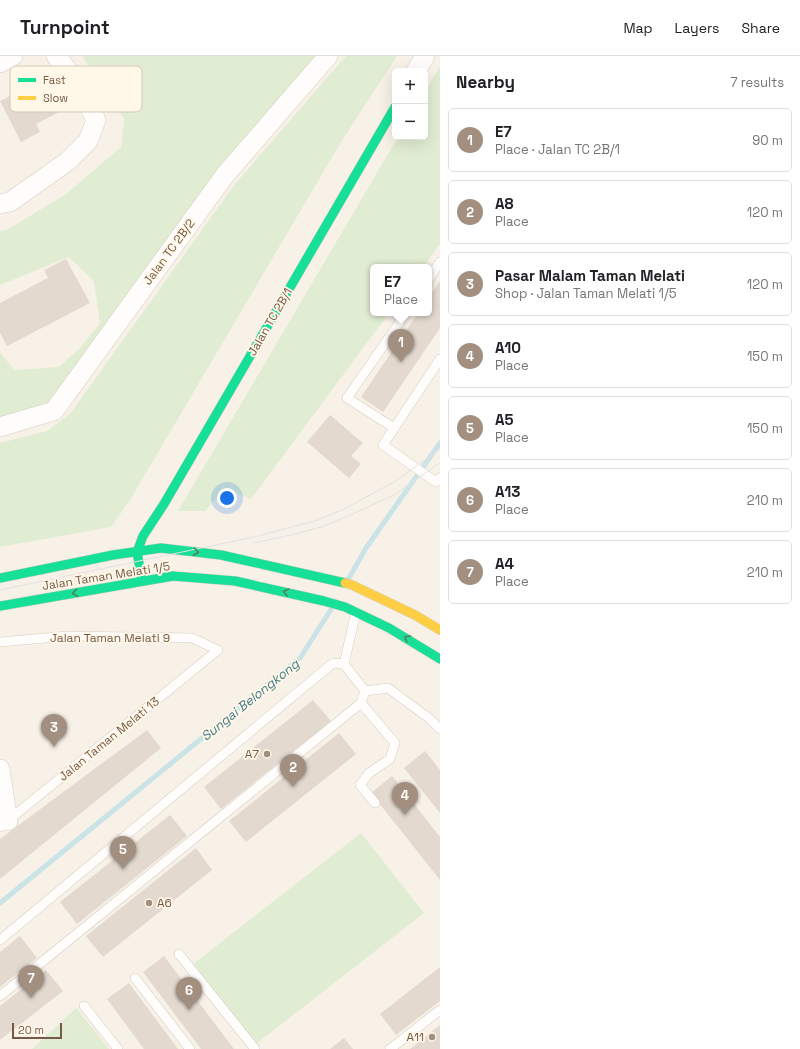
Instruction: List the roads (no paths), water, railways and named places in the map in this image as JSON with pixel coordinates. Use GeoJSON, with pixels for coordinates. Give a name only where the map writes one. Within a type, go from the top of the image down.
{"type":"FeatureCollection","features":[{"type":"Feature","properties":{"kind":"main road","name":"Jalan TC 2B/1"},"geometry":{"type":"LineString","coordinates":[[143,536],[172,490],[392,112]]}},
{"type":"Feature","properties":{"kind":"main road"},"geometry":{"type":"LineString","coordinates":[[148,527],[145,537],[147,543],[157,548]]}},
{"type":"Feature","properties":{"kind":"main road"},"geometry":{"type":"LineString","coordinates":[[142,580],[137,552],[143,536]]}},
{"type":"Feature","properties":{"kind":"main road"},"geometry":{"type":"LineString","coordinates":[[113,555],[132,547],[143,536]]}},
{"type":"Feature","properties":{"kind":"main road","name":"Jalan Taman Melati 1/5"},"geometry":{"type":"LineString","coordinates":[[0,578],[113,555],[157,548],[221,555],[332,579],[352,585],[415,615],[440,630]]}},
{"type":"Feature","properties":{"kind":"main road","name":"Jalan Taman Melati 1/5"},"geometry":{"type":"LineString","coordinates":[[0,606],[142,580],[173,576],[235,581],[345,607],[389,628],[440,659]]}},
{"type":"Feature","properties":{"kind":"street"},"geometry":{"type":"LineString","coordinates":[[0,63],[12,56]]}},
{"type":"Feature","properties":{"kind":"street"},"geometry":{"type":"LineString","coordinates":[[56,56],[64,66]]}},
{"type":"Feature","properties":{"kind":"street","name":"Jalan TC 2B/2"},"geometry":{"type":"LineString","coordinates":[[0,427],[54,411],[225,175],[328,56]]}},
{"type":"Feature","properties":{"kind":"street"},"geometry":{"type":"LineString","coordinates":[[418,68],[425,56]]}},
{"type":"Feature","properties":{"kind":"street"},"geometry":{"type":"LineString","coordinates":[[0,204],[10,202],[68,161],[88,141],[96,120],[92,112]]}},
{"type":"Feature","properties":{"kind":"street"},"geometry":{"type":"LineString","coordinates":[[0,769],[4,824]]}},
{"type":"Feature","properties":{"kind":"lane"},"geometry":{"type":"LineString","coordinates":[[432,274],[440,262]]}},
{"type":"Feature","properties":{"kind":"lane"},"geometry":{"type":"LineString","coordinates":[[394,428],[347,398],[404,316]]}},
{"type":"Feature","properties":{"kind":"lane"},"geometry":{"type":"LineString","coordinates":[[440,359],[383,444],[436,482],[440,478]]}},
{"type":"Feature","properties":{"kind":"lane"},"geometry":{"type":"LineString","coordinates":[[344,664],[356,612]]}},
{"type":"Feature","properties":{"kind":"lane","name":"Jalan Taman Melati 9"},"geometry":{"type":"LineString","coordinates":[[0,642],[68,636],[192,638],[218,650]]}},
{"type":"Feature","properties":{"kind":"lane","name":"Jalan Taman Melati 13"},"geometry":{"type":"LineString","coordinates":[[4,824],[218,650]]}},
{"type":"Feature","properties":{"kind":"lane"},"geometry":{"type":"LineString","coordinates":[[0,940],[333,663],[344,664],[365,691]]}},
{"type":"Feature","properties":{"kind":"lane"},"geometry":{"type":"LineString","coordinates":[[365,691],[388,688],[430,719],[440,729]]}},
{"type":"Feature","properties":{"kind":"lane"},"geometry":{"type":"LineString","coordinates":[[0,996],[361,703],[365,691]]}},
{"type":"Feature","properties":{"kind":"lane"},"geometry":{"type":"LineString","coordinates":[[361,703],[395,743],[390,759],[369,773],[360,785],[375,803]]}},
{"type":"Feature","properties":{"kind":"lane"},"geometry":{"type":"LineString","coordinates":[[179,954],[255,1049]]}},
{"type":"Feature","properties":{"kind":"lane"},"geometry":{"type":"LineString","coordinates":[[135,978],[190,1049]]}},
{"type":"Feature","properties":{"kind":"lane"},"geometry":{"type":"LineString","coordinates":[[84,1006],[118,1049]]}},
{"type":"Feature","properties":{"kind":"lane"},"geometry":{"type":"LineString","coordinates":[[390,1049],[440,1010]]}},
{"type":"Feature","properties":{"kind":"waterway","name":"Sungai Belongkong"},"geometry":{"type":"LineString","coordinates":[[349,578],[366,548],[440,443]]}},
{"type":"Feature","properties":{"kind":"waterway","name":"Sungai Belongkong"},"geometry":{"type":"LineString","coordinates":[[0,903],[300,658],[332,608]]}},
{"type":"Feature","properties":{"kind":"tram line"},"geometry":{"type":"LineString","coordinates":[[0,590],[254,537],[318,520],[344,509],[396,481],[440,449]]}},
{"type":"Feature","properties":{"kind":"tram line"},"geometry":{"type":"LineString","coordinates":[[254,543],[321,527],[348,516],[394,495],[440,463]]}},
{"type":"Feature","properties":{"kind":"place","name":"E7"},"geometry":{"type":"Point","coordinates":[401,362]}},
{"type":"Feature","properties":{"kind":"place","name":"Pasar Malam Taman Melati"},"geometry":{"type":"Point","coordinates":[54,747]}},
{"type":"Feature","properties":{"kind":"place","name":"A7"},"geometry":{"type":"Point","coordinates":[267,754]}},
{"type":"Feature","properties":{"kind":"place","name":"A8"},"geometry":{"type":"Point","coordinates":[293,787]}},
{"type":"Feature","properties":{"kind":"place","name":"A10"},"geometry":{"type":"Point","coordinates":[405,815]}},
{"type":"Feature","properties":{"kind":"place","name":"A5"},"geometry":{"type":"Point","coordinates":[123,869]}},
{"type":"Feature","properties":{"kind":"place","name":"A6"},"geometry":{"type":"Point","coordinates":[149,903]}},
{"type":"Feature","properties":{"kind":"place","name":"A4"},"geometry":{"type":"Point","coordinates":[31,998]}},
{"type":"Feature","properties":{"kind":"place","name":"A13"},"geometry":{"type":"Point","coordinates":[189,1010]}},
{"type":"Feature","properties":{"kind":"place","name":"A11"},"geometry":{"type":"Point","coordinates":[432,1037]}}]}
